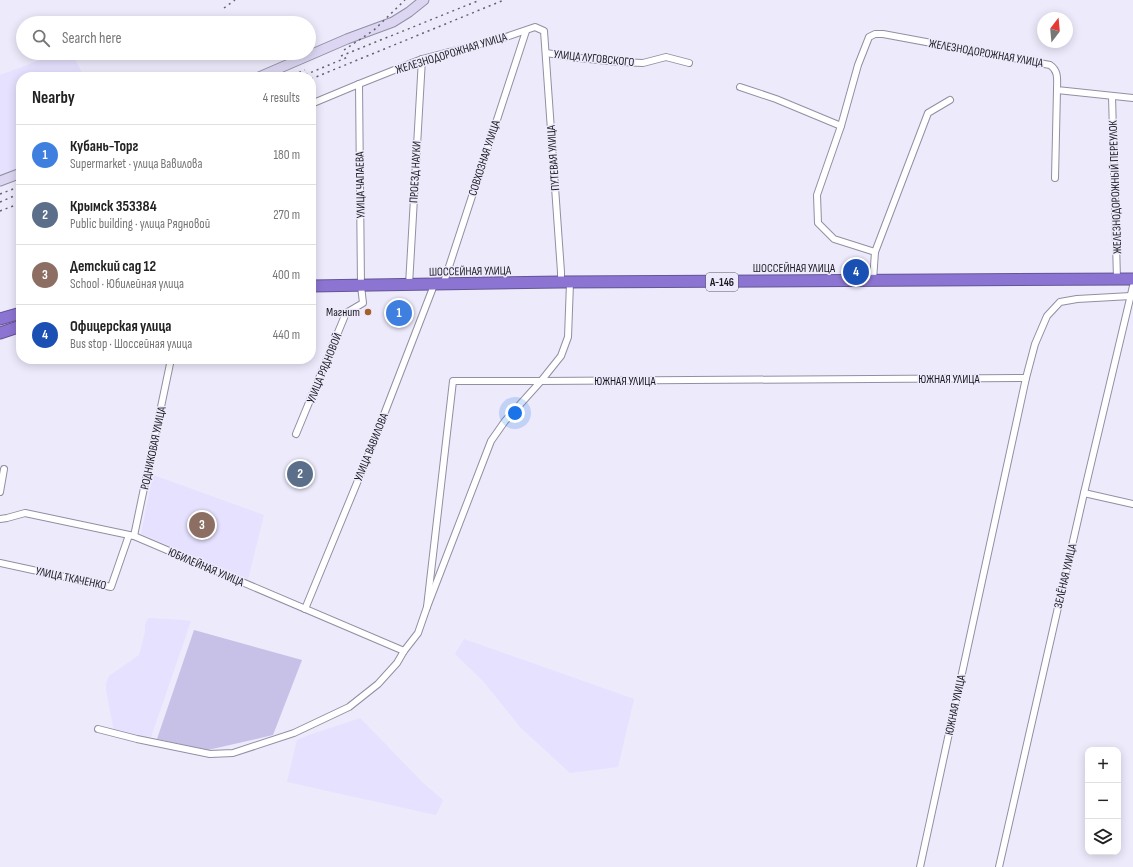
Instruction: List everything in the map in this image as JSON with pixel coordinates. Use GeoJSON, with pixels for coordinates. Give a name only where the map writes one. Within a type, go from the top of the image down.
{"type":"FeatureCollection","features":[{"type":"Feature","properties":{"kind":"highway","name":"ШОССЕЙНАЯ УЛИЦА"},"geometry":{"type":"LineString","coordinates":[[316,286],[565,282],[1133,279]]}},
{"type":"Feature","properties":{"kind":"highway"},"geometry":{"type":"LineString","coordinates":[[0,319],[16,314]]}},
{"type":"Feature","properties":{"kind":"highway"},"geometry":{"type":"LineString","coordinates":[[0,333],[16,328]]}},
{"type":"Feature","properties":{"kind":"main road"},"geometry":{"type":"LineString","coordinates":[[316,52],[393,22],[424,0]]}},
{"type":"Feature","properties":{"kind":"main road"},"geometry":{"type":"LineString","coordinates":[[271,72],[298,60]]}},
{"type":"Feature","properties":{"kind":"main road"},"geometry":{"type":"LineString","coordinates":[[0,181],[16,175]]}},
{"type":"Feature","properties":{"kind":"street","name":"ЖЕЛЕЗНОДОРОЖНАЯ УЛИЦА"},"geometry":{"type":"LineString","coordinates":[[316,102],[422,59],[526,31],[535,27],[544,30],[545,33]]}},
{"type":"Feature","properties":{"kind":"street","name":"СОВХОЗНАЯ УЛИЦА"},"geometry":{"type":"LineString","coordinates":[[438,285],[526,31]]}},
{"type":"Feature","properties":{"kind":"street","name":"ПУТЕВАЯ УЛИЦА"},"geometry":{"type":"LineString","coordinates":[[427,607],[491,441],[505,421],[561,356],[568,337],[565,282],[561,264],[545,33]]}},
{"type":"Feature","properties":{"kind":"street","name":"ЖЕЛЕЗНОДОРОЖНАЯ УЛИЦА"},"geometry":{"type":"LineString","coordinates":[[841,126],[858,64],[869,37],[875,34],[883,34],[1050,65],[1056,71],[1057,90],[1055,178]]}},
{"type":"Feature","properties":{"kind":"street","name":"УЛИЦА ЛУГОВСКОГО"},"geometry":{"type":"LineString","coordinates":[[546,53],[619,62],[643,63],[666,57],[689,62]]}},
{"type":"Feature","properties":{"kind":"street","name":"ПРОЕЗД НАУКИ"},"geometry":{"type":"LineString","coordinates":[[409,285],[422,59]]}},
{"type":"Feature","properties":{"kind":"street","name":"УЛИЦА ЧАПАЕВА"},"geometry":{"type":"LineString","coordinates":[[359,84],[361,286]]}},
{"type":"Feature","properties":{"kind":"street"},"geometry":{"type":"LineString","coordinates":[[740,87],[776,99],[841,126],[817,195],[818,223],[834,239],[874,252]]}},
{"type":"Feature","properties":{"kind":"street"},"geometry":{"type":"LineString","coordinates":[[1057,90],[1133,98]]}},
{"type":"Feature","properties":{"kind":"street","name":"ЖЕЛЕЗНОДОРОЖНЫЙ ПЕРЕУЛОК"},"geometry":{"type":"LineString","coordinates":[[1112,96],[1117,279]]}},
{"type":"Feature","properties":{"kind":"street"},"geometry":{"type":"LineString","coordinates":[[873,280],[874,252],[928,113],[950,100]]}},
{"type":"Feature","properties":{"kind":"street","name":"УЛИЦА ВАВИЛОВА"},"geometry":{"type":"LineString","coordinates":[[305,609],[438,285]]}},
{"type":"Feature","properties":{"kind":"street","name":"УЛИЦА РЯДНОВОЙ"},"geometry":{"type":"LineString","coordinates":[[296,434],[346,313],[363,303],[361,286]]}},
{"type":"Feature","properties":{"kind":"street","name":"ЗЕЛЁНАЯ УЛИЦА"},"geometry":{"type":"LineString","coordinates":[[999,867],[1084,493],[1133,286]]}},
{"type":"Feature","properties":{"kind":"street","name":"ЮЖНАЯ УЛИЦА"},"geometry":{"type":"LineString","coordinates":[[920,867],[1026,378],[1035,344],[1047,316],[1060,302],[1077,299],[1131,296]]}},
{"type":"Feature","properties":{"kind":"street","name":"РОДНИКОВАЯ УЛИЦА"},"geometry":{"type":"LineString","coordinates":[[132,536],[170,364]]}},
{"type":"Feature","properties":{"kind":"street","name":"ЮЖНАЯ УЛИЦА"},"geometry":{"type":"LineString","coordinates":[[427,607],[453,380],[541,381],[1026,378]]}},
{"type":"Feature","properties":{"kind":"street"},"geometry":{"type":"LineString","coordinates":[[0,492],[4,469]]}},
{"type":"Feature","properties":{"kind":"street"},"geometry":{"type":"LineString","coordinates":[[1084,493],[1133,504]]}},
{"type":"Feature","properties":{"kind":"street","name":"ЮБИЛЕЙНАЯ УЛИЦА"},"geometry":{"type":"LineString","coordinates":[[0,519],[25,513],[132,536],[404,651]]}},
{"type":"Feature","properties":{"kind":"street","name":"УЛИЦА ТКАЧЕНКО"},"geometry":{"type":"LineString","coordinates":[[0,563],[111,587],[132,536]]}},
{"type":"Feature","properties":{"kind":"street"},"geometry":{"type":"LineString","coordinates":[[98,729],[137,739],[210,754],[233,753],[294,733],[349,708],[378,684],[397,663],[418,633],[427,607]]}},
{"type":"Feature","properties":{"kind":"shaded area"},"geometry":{"type":"Polygon","coordinates":[[[40,60],[76,60],[82,72],[16,72],[16,171],[0,177],[0,75],[40,60]]]}},
{"type":"Feature","properties":{"kind":"shaded area"},"geometry":{"type":"Polygon","coordinates":[[[153,475],[264,515],[248,579],[141,534],[153,475]]]}},
{"type":"Feature","properties":{"kind":"shaded area"},"geometry":{"type":"Polygon","coordinates":[[[148,618],[191,621],[151,737],[133,737],[114,731],[106,684],[109,676],[139,655],[145,632],[145,625],[148,618]]]}},
{"type":"Feature","properties":{"kind":"shaded area"},"geometry":{"type":"Polygon","coordinates":[[[194,630],[302,660],[273,735],[208,750],[157,739],[194,630]]]}},
{"type":"Feature","properties":{"kind":"shaded area"},"geometry":{"type":"Polygon","coordinates":[[[464,639],[634,699],[618,767],[570,773],[521,728],[483,681],[455,654],[464,639]]]}},
{"type":"Feature","properties":{"kind":"shaded area"},"geometry":{"type":"Polygon","coordinates":[[[360,718],[423,783],[443,800],[436,815],[287,782],[297,740],[360,718]]]}},
{"type":"Feature","properties":{"kind":"railway"},"geometry":{"type":"LineString","coordinates":[[224,8],[235,0]]}},
{"type":"Feature","properties":{"kind":"railway"},"geometry":{"type":"LineString","coordinates":[[344,50],[374,30],[405,0]]}},
{"type":"Feature","properties":{"kind":"railway"},"geometry":{"type":"LineString","coordinates":[[341,56],[480,0]]}},
{"type":"Feature","properties":{"kind":"railway"},"geometry":{"type":"LineString","coordinates":[[316,77],[504,0]]}},
{"type":"Feature","properties":{"kind":"railway"},"geometry":{"type":"LineString","coordinates":[[312,72],[348,57]]}},
{"type":"Feature","properties":{"kind":"railway"},"geometry":{"type":"LineString","coordinates":[[300,72],[305,70]]}},
{"type":"Feature","properties":{"kind":"railway"},"geometry":{"type":"LineString","coordinates":[[0,194],[16,188]]}},
{"type":"Feature","properties":{"kind":"railway"},"geometry":{"type":"LineString","coordinates":[[0,202],[16,195]]}},
{"type":"Feature","properties":{"kind":"railway"},"geometry":{"type":"LineString","coordinates":[[0,211],[16,205]]}},
{"type":"Feature","properties":{"kind":"place","name":"Офицерская улица"},"geometry":{"type":"Point","coordinates":[856,272]}},
{"type":"Feature","properties":{"kind":"place","name":"Магнит"},"geometry":{"type":"Point","coordinates":[368,312]}},
{"type":"Feature","properties":{"kind":"place","name":"Кубань-Торг"},"geometry":{"type":"Point","coordinates":[399,313]}},
{"type":"Feature","properties":{"kind":"place","name":"Крымск 353384"},"geometry":{"type":"Point","coordinates":[300,474]}},
{"type":"Feature","properties":{"kind":"place","name":"Детский сад 12"},"geometry":{"type":"Point","coordinates":[202,525]}}]}
